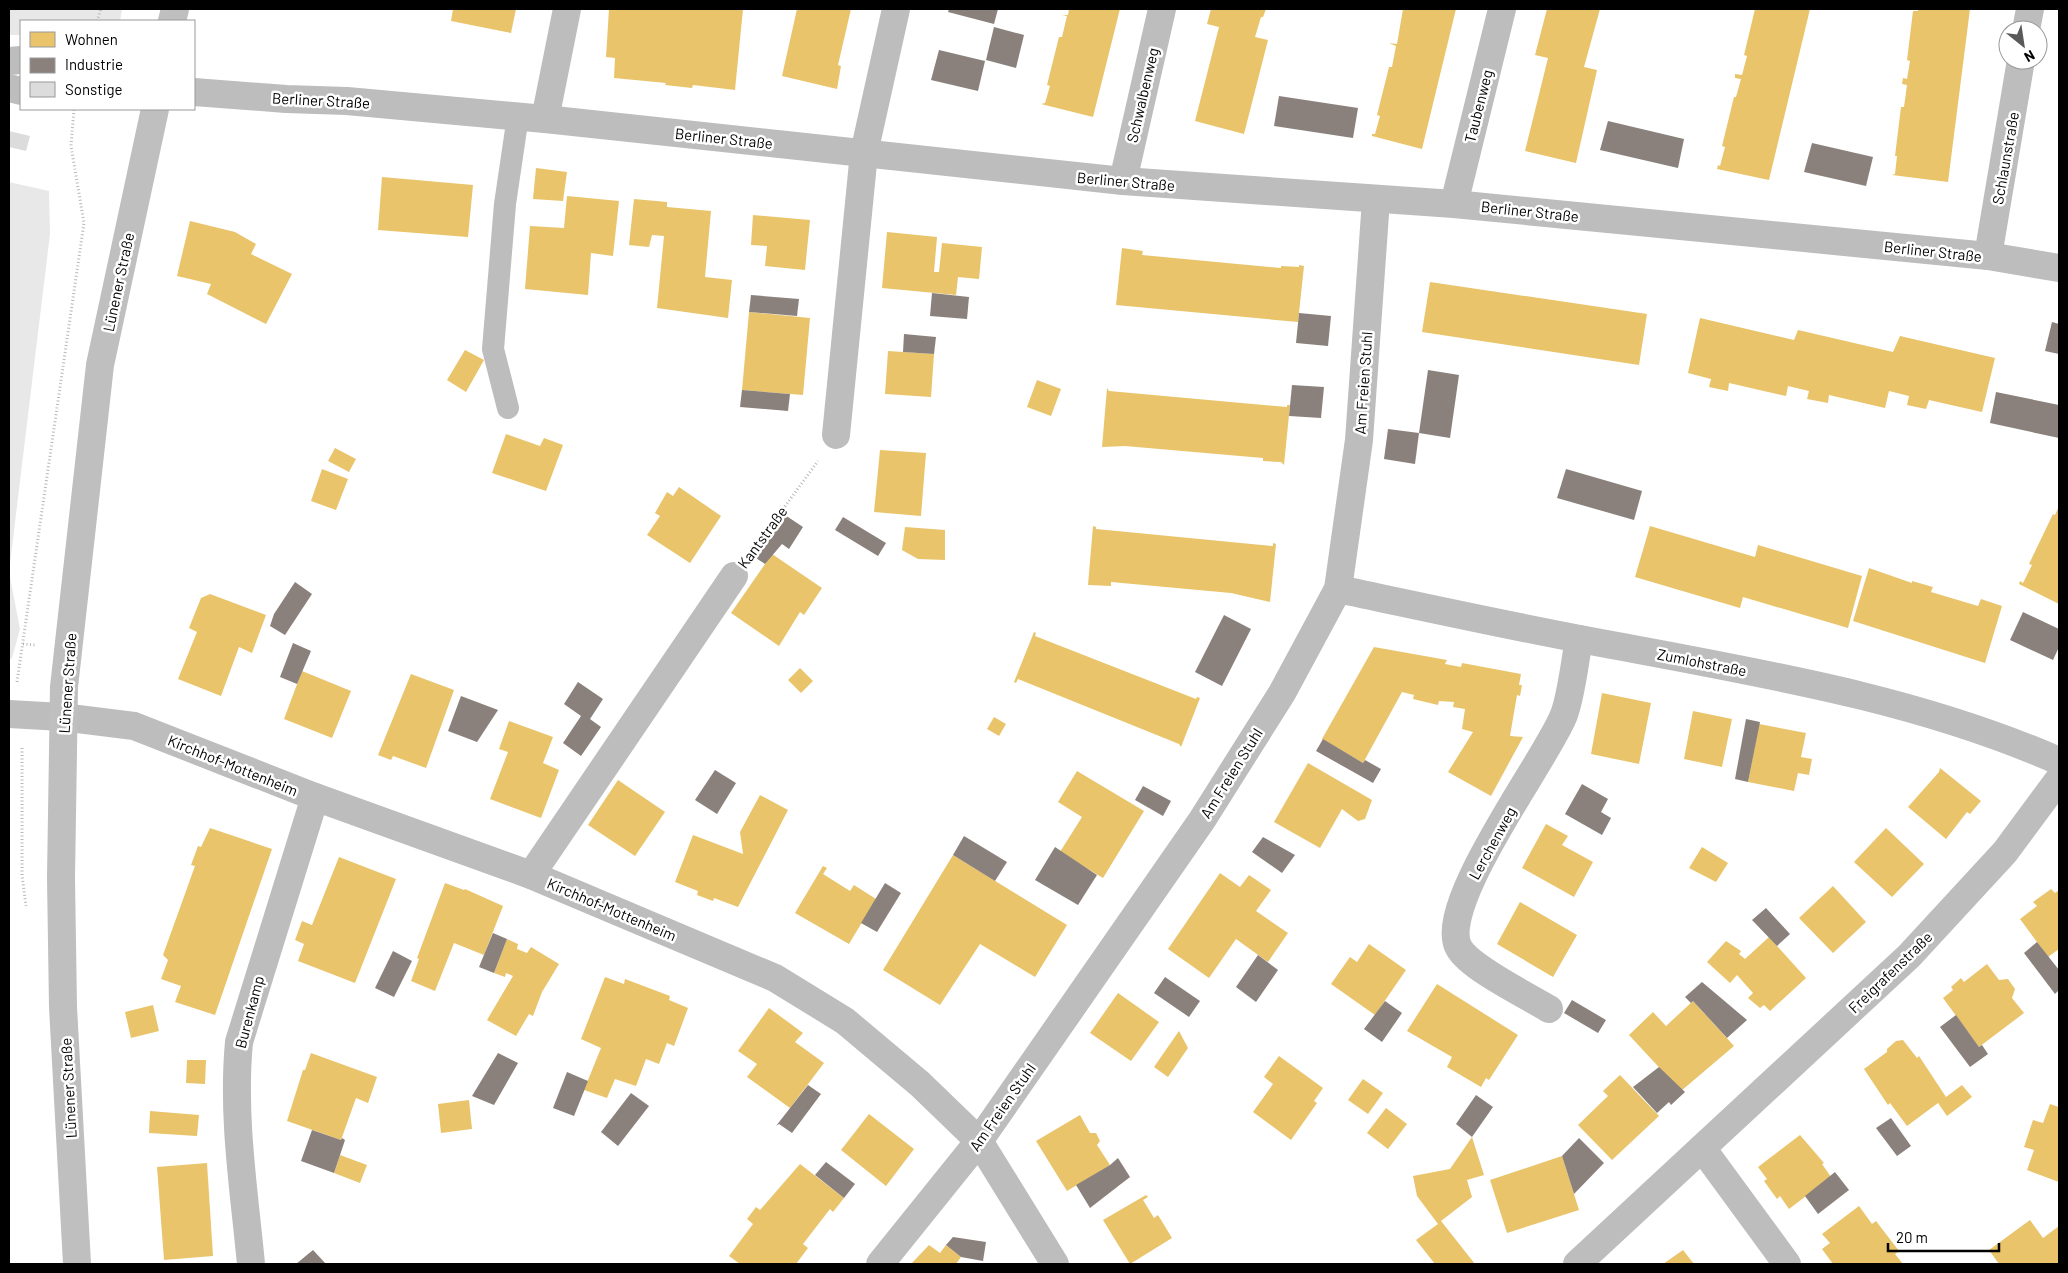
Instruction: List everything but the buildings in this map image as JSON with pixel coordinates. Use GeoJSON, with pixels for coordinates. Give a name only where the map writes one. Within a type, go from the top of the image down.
{"type":"FeatureCollection","features":[{"type":"Feature","properties":{"kind":"main road","name":"Lünener Straße"},"geometry":{"type":"LineString","coordinates":[[77,1264],[63,1008],[62,717],[100,365],[155,110]]}},
{"type":"Feature","properties":{"kind":"street"},"geometry":{"type":"LineString","coordinates":[[545,119],[568,9]]}},
{"type":"Feature","properties":{"kind":"street"},"geometry":{"type":"LineString","coordinates":[[836,436],[864,153],[896,9]]}},
{"type":"Feature","properties":{"kind":"street","name":"Schwalbenweg"},"geometry":{"type":"LineString","coordinates":[[1123,181],[1162,9]]}},
{"type":"Feature","properties":{"kind":"street","name":"Taubenweg"},"geometry":{"type":"LineString","coordinates":[[1454,204],[1502,9]]}},
{"type":"Feature","properties":{"kind":"street","name":"Schlaunstraße"},"geometry":{"type":"LineString","coordinates":[[1988,256],[2019,70]]}},
{"type":"Feature","properties":{"kind":"street","name":"Berliner Straße"},"geometry":{"type":"LineString","coordinates":[[195,92],[286,99],[347,101],[518,116],[1123,181],[1454,204],[1988,256],[2059,268]]}},
{"type":"Feature","properties":{"kind":"street","name":"Am Freien Stuhl"},"geometry":{"type":"LineString","coordinates":[[880,1264],[979,1140],[1202,820],[1282,693],[1338,589],[1359,440],[1376,200]]}},
{"type":"Feature","properties":{"kind":"street","name":"Kantstraße"},"geometry":{"type":"LineString","coordinates":[[531,875],[734,576]]}},
{"type":"Feature","properties":{"kind":"street","name":"Zumlohstraße"},"geometry":{"type":"LineString","coordinates":[[1338,589],[1579,639],[1791,679],[1901,705],[2010,740],[2059,761]]}},
{"type":"Feature","properties":{"kind":"street","name":"Lerchenweg"},"geometry":{"type":"LineString","coordinates":[[1549,1009],[1469,960],[1458,947],[1455,933],[1459,906],[1475,870],[1563,717],[1579,639]]}},
{"type":"Feature","properties":{"kind":"street","name":"Kirchhof-Mottenheim"},"geometry":{"type":"LineString","coordinates":[[9,714],[62,717],[134,726],[314,797],[531,875],[775,978],[845,1021],[920,1084],[979,1140],[1055,1264]]}},
{"type":"Feature","properties":{"kind":"street","name":"Freigrafenstraße"},"geometry":{"type":"LineString","coordinates":[[1577,1264],[1909,956],[2005,852],[2059,779]]}},
{"type":"Feature","properties":{"kind":"street","name":"Burenkamp"},"geometry":{"type":"LineString","coordinates":[[251,1264],[236,1114],[239,1042],[314,797]]}},
{"type":"Feature","properties":{"kind":"street"},"geometry":{"type":"LineString","coordinates":[[1702,1148],[1787,1264]]}},
{"type":"Feature","properties":{"kind":"lane"},"geometry":{"type":"LineString","coordinates":[[508,408],[493,349],[505,204],[518,116]]}},
{"type":"Feature","properties":{"kind":"path","name":"Kantstraße"},"geometry":{"type":"LineString","coordinates":[[734,576],[836,436]]}},
{"type":"Feature","properties":{"kind":"shaded area"},"geometry":{"type":"Polygon","coordinates":[[[9,9],[122,9],[120,20],[20,20],[20,35],[9,35],[9,9]]]}},
{"type":"Feature","properties":{"kind":"shaded area"},"geometry":{"type":"Polygon","coordinates":[[[9,182],[49,191],[50,234],[9,572],[9,182]]]}},
{"type":"Feature","properties":{"kind":"shaded area"},"geometry":{"type":"Polygon","coordinates":[[[9,572],[20,629],[12,658],[9,660],[9,572]]]}}]}
